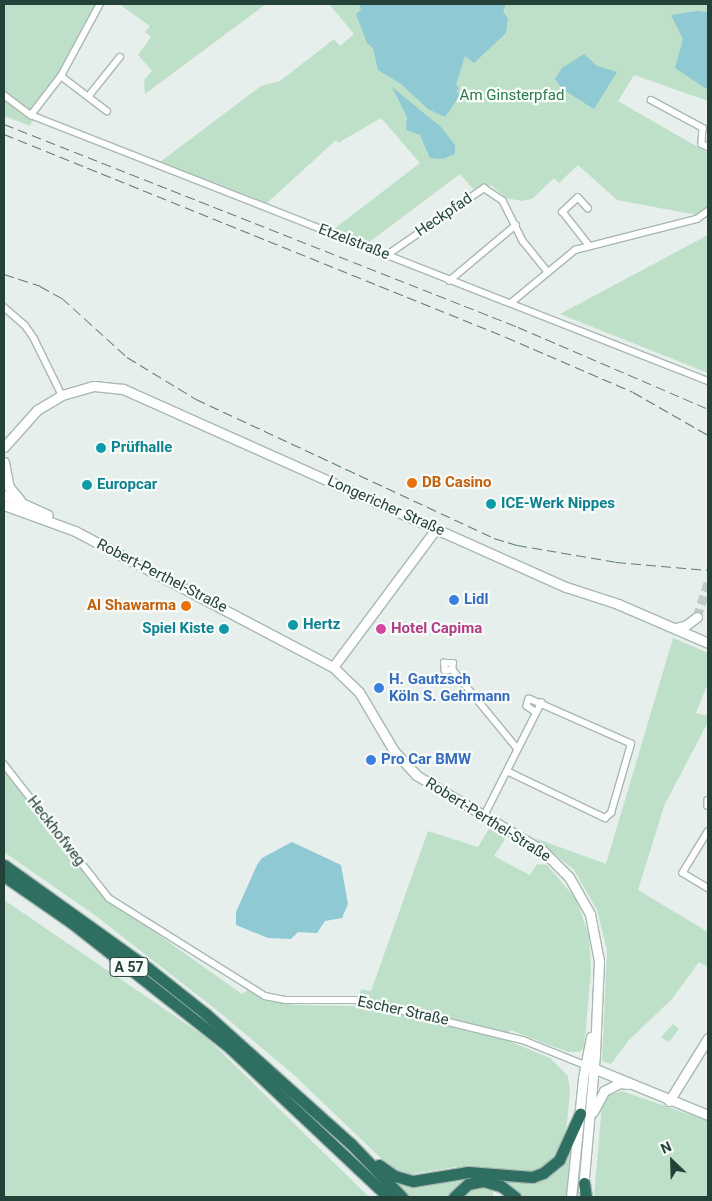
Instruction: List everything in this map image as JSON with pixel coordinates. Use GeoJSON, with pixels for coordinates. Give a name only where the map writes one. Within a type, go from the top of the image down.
{"type":"FeatureCollection","features":[{"type":"Feature","properties":{"kind":"highway","name":"A 57"},"geometry":{"type":"LineString","coordinates":[[4,865],[155,974],[237,1040],[351,1144],[402,1197]]}},
{"type":"Feature","properties":{"kind":"highway","name":"A 57"},"geometry":{"type":"LineString","coordinates":[[4,876],[72,923],[186,1011],[273,1086],[388,1197]]}},
{"type":"Feature","properties":{"kind":"highway"},"geometry":{"type":"LineString","coordinates":[[351,1144],[387,1172],[405,1180],[421,1181],[468,1172],[526,1178],[543,1173],[559,1160],[580,1114]]}},
{"type":"Feature","properties":{"kind":"highway"},"geometry":{"type":"LineString","coordinates":[[364,1173],[379,1197]]}},
{"type":"Feature","properties":{"kind":"highway"},"geometry":{"type":"LineString","coordinates":[[454,1197],[464,1187],[482,1181],[501,1186],[515,1197]]}},
{"type":"Feature","properties":{"kind":"highway"},"geometry":{"type":"LineString","coordinates":[[584,1183],[584,1197]]}},
{"type":"Feature","properties":{"kind":"street"},"geometry":{"type":"LineString","coordinates":[[31,115],[61,76],[100,4]]}},
{"type":"Feature","properties":{"kind":"street"},"geometry":{"type":"LineString","coordinates":[[88,97],[120,57]]}},
{"type":"Feature","properties":{"kind":"street"},"geometry":{"type":"LineString","coordinates":[[61,76],[108,111]]}},
{"type":"Feature","properties":{"kind":"street","name":"Etzelstraße"},"geometry":{"type":"LineString","coordinates":[[4,95],[31,115],[449,280],[512,302],[708,382]]}},
{"type":"Feature","properties":{"kind":"street"},"geometry":{"type":"LineString","coordinates":[[651,100],[703,128],[702,144],[708,148]]}},
{"type":"Feature","properties":{"kind":"street","name":"Heckpfad"},"geometry":{"type":"LineString","coordinates":[[387,255],[484,188],[503,201],[523,241],[548,271]]}},
{"type":"Feature","properties":{"kind":"street"},"geometry":{"type":"LineString","coordinates":[[588,209],[578,198],[563,212],[589,244]]}},
{"type":"Feature","properties":{"kind":"street"},"geometry":{"type":"LineString","coordinates":[[512,302],[575,250],[589,244],[697,219],[708,211]]}},
{"type":"Feature","properties":{"kind":"street"},"geometry":{"type":"LineString","coordinates":[[449,280],[516,226]]}},
{"type":"Feature","properties":{"kind":"street"},"geometry":{"type":"LineString","coordinates":[[4,307],[25,325],[34,338],[62,395]]}},
{"type":"Feature","properties":{"kind":"street","name":"Longericher Straße"},"geometry":{"type":"LineString","coordinates":[[24,504],[9,486],[4,457],[18,432],[37,410],[62,395],[94,386],[112,386],[135,393],[566,587],[676,628],[708,643]]}},
{"type":"Feature","properties":{"kind":"street","name":"Robert-Perthel-Straße"},"geometry":{"type":"LineString","coordinates":[[4,495],[333,667],[360,692],[394,751],[410,769],[427,783],[542,850],[575,885],[596,933],[599,961],[589,1066]]}},
{"type":"Feature","properties":{"kind":"street","name":"Robert-Perthel-Straße"},"geometry":{"type":"LineString","coordinates":[[4,505],[70,528]]}},
{"type":"Feature","properties":{"kind":"street"},"geometry":{"type":"LineString","coordinates":[[333,667],[436,529]]}},
{"type":"Feature","properties":{"kind":"street"},"geometry":{"type":"LineString","coordinates":[[676,628],[685,626],[697,617],[691,635]]}},
{"type":"Feature","properties":{"kind":"street"},"geometry":{"type":"LineString","coordinates":[[453,670],[518,749]]}},
{"type":"Feature","properties":{"kind":"street"},"geometry":{"type":"LineString","coordinates":[[507,771],[605,818],[611,813],[631,744],[533,698],[527,702],[528,708],[536,712]]}},
{"type":"Feature","properties":{"kind":"street"},"geometry":{"type":"LineString","coordinates":[[484,816],[541,703]]}},
{"type":"Feature","properties":{"kind":"street","name":"Heckhofweg"},"geometry":{"type":"LineString","coordinates":[[4,764],[110,898]]}},
{"type":"Feature","properties":{"kind":"street"},"geometry":{"type":"LineString","coordinates":[[708,800],[708,806]]}},
{"type":"Feature","properties":{"kind":"street"},"geometry":{"type":"LineString","coordinates":[[708,832],[683,873],[708,888]]}},
{"type":"Feature","properties":{"kind":"street","name":"Escher Straße"},"geometry":{"type":"LineString","coordinates":[[110,898],[265,996],[286,1000],[355,1000],[514,1038],[589,1066],[669,1101],[708,1115]]}},
{"type":"Feature","properties":{"kind":"street"},"geometry":{"type":"LineString","coordinates":[[669,1101],[708,1038]]}},
{"type":"Feature","properties":{"kind":"street"},"geometry":{"type":"LineString","coordinates":[[572,1197],[580,1114],[589,1066]]}},
{"type":"Feature","properties":{"kind":"street"},"geometry":{"type":"LineString","coordinates":[[584,1183],[589,1124],[589,1066]]}},
{"type":"Feature","properties":{"kind":"street"},"geometry":{"type":"LineString","coordinates":[[589,1124],[604,1091],[620,1083],[630,1084]]}},
{"type":"Feature","properties":{"kind":"green space"},"geometry":{"type":"Polygon","coordinates":[[[4,4],[98,4],[30,126],[4,116],[4,4]]]}},
{"type":"Feature","properties":{"kind":"green space"},"geometry":{"type":"Polygon","coordinates":[[[119,4],[266,4],[145,94],[144,80],[152,71],[138,55],[151,37],[145,32],[150,26],[119,4]]]}},
{"type":"Feature","properties":{"kind":"green space","name":"Am Ginsterpfad"},"geometry":{"type":"Polygon","coordinates":[[[329,4],[708,4],[708,101],[634,75],[618,101],[708,153],[708,207],[697,215],[617,200],[578,165],[559,183],[554,178],[532,199],[522,201],[506,198],[492,186],[484,185],[474,190],[460,174],[368,243],[334,229],[420,163],[381,118],[338,143],[336,140],[267,203],[160,162],[261,86],[280,81],[334,39],[340,46],[354,34],[329,4]]]}},
{"type":"Feature","properties":{"kind":"green space"},"geometry":{"type":"Polygon","coordinates":[[[708,235],[708,373],[560,314],[708,235]]]}},
{"type":"Feature","properties":{"kind":"green space"},"geometry":{"type":"Polygon","coordinates":[[[673,638],[708,653],[708,683],[696,713],[708,716],[708,722],[664,806],[638,890],[708,932],[708,967],[699,962],[672,999],[629,1040],[611,1064],[602,1061],[607,950],[597,910],[574,870],[535,838],[606,864],[673,638]]]}},
{"type":"Feature","properties":{"kind":"green space"},"geometry":{"type":"Polygon","coordinates":[[[4,769],[108,899],[242,994],[248,990],[270,1001],[295,1005],[356,1006],[361,989],[371,991],[428,831],[478,847],[490,827],[507,836],[494,856],[530,875],[537,864],[547,865],[576,899],[589,935],[591,970],[584,1048],[580,1052],[568,1052],[510,1030],[506,1040],[550,1058],[568,1076],[570,1092],[565,1143],[550,1164],[531,1173],[456,1167],[405,1175],[388,1165],[294,1075],[223,1015],[96,916],[4,852],[4,769]]]}},
{"type":"Feature","properties":{"kind":"green space"},"geometry":{"type":"Polygon","coordinates":[[[4,900],[207,1038],[369,1197],[4,1197],[4,900]]]}},
{"type":"Feature","properties":{"kind":"green space"},"geometry":{"type":"Polygon","coordinates":[[[673,1024],[679,1029],[669,1042],[661,1037],[673,1024]]]}},
{"type":"Feature","properties":{"kind":"green space"},"geometry":{"type":"Polygon","coordinates":[[[586,1083],[578,1196],[576,1197],[586,1083]]]}},
{"type":"Feature","properties":{"kind":"green space"},"geometry":{"type":"Polygon","coordinates":[[[622,1091],[708,1121],[708,1197],[594,1197],[602,1104],[609,1095],[622,1091]]]}},
{"type":"Feature","properties":{"kind":"green space"},"geometry":{"type":"Polygon","coordinates":[[[572,1143],[567,1197],[519,1197],[499,1182],[501,1178],[527,1180],[572,1143]]]}},
{"type":"Feature","properties":{"kind":"green space"},"geometry":{"type":"Polygon","coordinates":[[[460,1176],[487,1179],[451,1197],[411,1197],[394,1179],[460,1176]]]}},
{"type":"Feature","properties":{"kind":"green space"},"geometry":{"type":"Polygon","coordinates":[[[471,1186],[493,1186],[493,1197],[458,1197],[471,1186]]]}},
{"type":"Feature","properties":{"kind":"water"},"geometry":{"type":"Polygon","coordinates":[[[359,4],[506,4],[503,11],[508,19],[506,33],[474,63],[465,56],[456,84],[459,89],[456,91],[460,95],[445,117],[428,109],[401,84],[378,70],[373,48],[367,43],[356,14],[361,10],[359,4]]]}},
{"type":"Feature","properties":{"kind":"water"},"geometry":{"type":"Polygon","coordinates":[[[697,11],[708,12],[708,90],[675,68],[683,39],[671,15],[697,11]]]}},
{"type":"Feature","properties":{"kind":"water"},"geometry":{"type":"Polygon","coordinates":[[[584,54],[597,66],[617,72],[594,109],[562,89],[555,79],[562,68],[584,54]]]}},
{"type":"Feature","properties":{"kind":"water"},"geometry":{"type":"Polygon","coordinates":[[[392,87],[441,127],[455,145],[455,154],[443,159],[430,158],[420,135],[406,130],[407,117],[392,87]]]}},
{"type":"Feature","properties":{"kind":"water"},"geometry":{"type":"Polygon","coordinates":[[[292,842],[341,865],[348,904],[342,918],[325,921],[317,933],[298,932],[291,939],[268,938],[236,925],[236,912],[257,865],[262,858],[292,842]]]}},
{"type":"Feature","properties":{"kind":"tunnel"},"geometry":{"type":"LineString","coordinates":[[697,617],[708,583]]}},
{"type":"Feature","properties":{"kind":"railway"},"geometry":{"type":"LineString","coordinates":[[4,124],[518,327],[708,409]]}},
{"type":"Feature","properties":{"kind":"railway"},"geometry":{"type":"LineString","coordinates":[[4,134],[506,337],[633,392],[708,435]]}},
{"type":"Feature","properties":{"kind":"railway"},"geometry":{"type":"LineString","coordinates":[[4,274],[40,286],[62,298],[127,357],[196,399],[494,538],[517,545],[616,562],[708,570]]}},
{"type":"Feature","properties":{"kind":"place","name":"Prüfhalle"},"geometry":{"type":"Point","coordinates":[101,448]}},
{"type":"Feature","properties":{"kind":"place","name":"DB Casino"},"geometry":{"type":"Point","coordinates":[412,483]}},
{"type":"Feature","properties":{"kind":"place","name":"Europcar"},"geometry":{"type":"Point","coordinates":[87,485]}},
{"type":"Feature","properties":{"kind":"place","name":"ICE-Werk Nippes"},"geometry":{"type":"Point","coordinates":[491,504]}},
{"type":"Feature","properties":{"kind":"place","name":"Lidl"},"geometry":{"type":"Point","coordinates":[454,600]}},
{"type":"Feature","properties":{"kind":"place","name":"Al Shawarma"},"geometry":{"type":"Point","coordinates":[186,606]}},
{"type":"Feature","properties":{"kind":"place","name":"Hertz"},"geometry":{"type":"Point","coordinates":[293,625]}},
{"type":"Feature","properties":{"kind":"place","name":"Spiel Kiste"},"geometry":{"type":"Point","coordinates":[224,629]}},
{"type":"Feature","properties":{"kind":"place","name":"Hotel Capima"},"geometry":{"type":"Point","coordinates":[381,629]}},
{"type":"Feature","properties":{"kind":"place","name":"H. Gautzsch Köln S. Gehrmann"},"geometry":{"type":"Point","coordinates":[379,688]}},
{"type":"Feature","properties":{"kind":"place","name":"Pro Car BMW"},"geometry":{"type":"Point","coordinates":[371,760]}}]}
